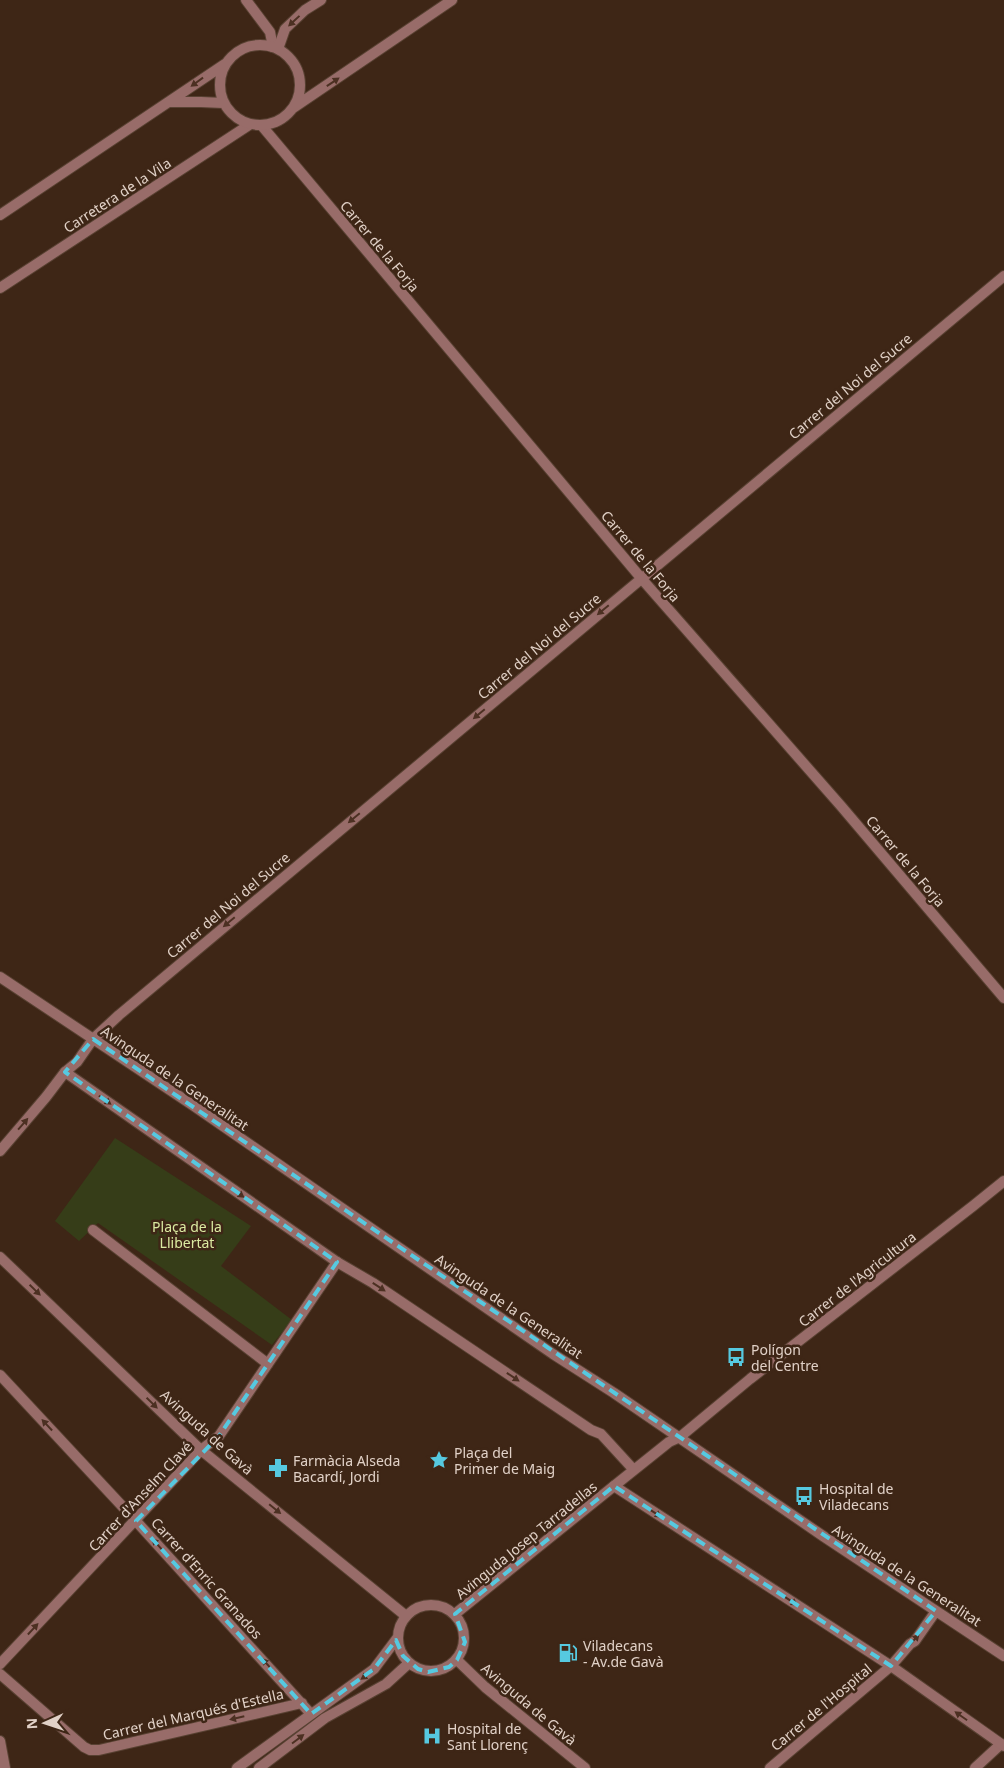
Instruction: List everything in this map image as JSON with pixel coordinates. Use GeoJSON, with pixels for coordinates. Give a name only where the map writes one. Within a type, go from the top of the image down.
{"type":"FeatureCollection","features":[{"type":"Feature","properties":{"kind":"street"},"geometry":{"type":"LineString","coordinates":[[246,0],[270,32],[276,48]]}},
{"type":"Feature","properties":{"kind":"street"},"geometry":{"type":"LineString","coordinates":[[276,48],[285,29],[305,10],[321,0]]}},
{"type":"Feature","properties":{"kind":"street"},"geometry":{"type":"LineString","coordinates":[[292,109],[452,0]]}},
{"type":"Feature","properties":{"kind":"street"},"geometry":{"type":"LineString","coordinates":[[0,215],[170,102],[246,47],[260,45],[276,48],[291,60],[299,76],[299,93],[292,109],[276,122],[262,126],[249,125],[234,117],[223,104],[219,88],[225,64]]}},
{"type":"Feature","properties":{"kind":"street"},"geometry":{"type":"LineString","coordinates":[[170,102],[223,104]]}},
{"type":"Feature","properties":{"kind":"street","name":"Carretera de la Vila"},"geometry":{"type":"LineString","coordinates":[[0,288],[249,125]]}},
{"type":"Feature","properties":{"kind":"street","name":"Carrer de la Forja"},"geometry":{"type":"LineString","coordinates":[[262,126],[641,578],[841,806],[1004,998]]}},
{"type":"Feature","properties":{"kind":"street","name":"Carrer del Noi del Sucre"},"geometry":{"type":"LineString","coordinates":[[0,1151],[65,1072],[77,1062],[93,1039],[118,1015],[1004,276]]}},
{"type":"Feature","properties":{"kind":"street","name":"Avinguda de la Generalitat"},"geometry":{"type":"LineString","coordinates":[[0,977],[202,1112],[553,1354],[680,1437],[823,1536],[1004,1656]]}},
{"type":"Feature","properties":{"kind":"street"},"geometry":{"type":"LineString","coordinates":[[65,1072],[337,1262],[373,1283],[591,1430],[601,1434],[633,1470]]}},
{"type":"Feature","properties":{"kind":"street","name":"Carrer de l'Agricultura"},"geometry":{"type":"LineString","coordinates":[[633,1470],[669,1442],[680,1437],[750,1379],[1004,1181]]}},
{"type":"Feature","properties":{"kind":"street"},"geometry":{"type":"LineString","coordinates":[[93,1230],[268,1364]]}},
{"type":"Feature","properties":{"kind":"street","name":"Avinguda de Gavà"},"geometry":{"type":"LineString","coordinates":[[0,1257],[202,1450],[406,1616]]}},
{"type":"Feature","properties":{"kind":"street","name":"Carrer d'Anselm Clavé"},"geometry":{"type":"LineString","coordinates":[[0,1664],[202,1450],[219,1436],[337,1262]]}},
{"type":"Feature","properties":{"kind":"street","name":"Carrer d'Enric Granados"},"geometry":{"type":"LineString","coordinates":[[0,1375],[136,1520],[311,1714]]}},
{"type":"Feature","properties":{"kind":"street","name":"Avinguda Josep Tarradellas"},"geometry":{"type":"LineString","coordinates":[[455,1614],[633,1470]]}},
{"type":"Feature","properties":{"kind":"street"},"geometry":{"type":"LineString","coordinates":[[614,1486],[890,1666],[1002,1745],[975,1768]]}},
{"type":"Feature","properties":{"kind":"street"},"geometry":{"type":"LineString","coordinates":[[425,1605],[441,1606],[455,1614],[461,1622],[465,1642],[457,1660],[449,1667],[439,1671],[428,1672],[418,1669],[409,1663],[399,1647],[398,1637],[402,1622],[406,1616],[415,1609],[425,1605]]}},
{"type":"Feature","properties":{"kind":"street","name":"Carrer de l'Hospital"},"geometry":{"type":"LineString","coordinates":[[770,1768],[890,1666],[915,1641],[936,1611]]}},
{"type":"Feature","properties":{"kind":"street"},"geometry":{"type":"LineString","coordinates":[[237,1768],[374,1670],[398,1637]]}},
{"type":"Feature","properties":{"kind":"street","name":"Avinguda de Gavà"},"geometry":{"type":"LineString","coordinates":[[457,1660],[485,1687],[585,1768]]}},
{"type":"Feature","properties":{"kind":"street"},"geometry":{"type":"LineString","coordinates":[[259,1768],[325,1718],[386,1684],[409,1663]]}},
{"type":"Feature","properties":{"kind":"street","name":"Carrer del Marqués d'Estella"},"geometry":{"type":"LineString","coordinates":[[0,1674],[84,1747],[90,1750],[99,1750],[302,1703]]}},
{"type":"Feature","properties":{"kind":"street"},"geometry":{"type":"LineString","coordinates":[[0,1741],[5,1768]]}},
{"type":"Feature","properties":{"kind":"highlighted area"},"geometry":{"type":"Polygon","coordinates":[[[93,1039],[936,1611],[891,1666],[614,1486],[455,1614],[465,1642],[457,1660],[449,1667],[428,1672],[418,1669],[403,1656],[396,1640],[374,1669],[311,1714],[136,1521],[219,1436],[337,1262],[65,1072],[93,1039]]]}},
{"type":"Feature","properties":{"kind":"green space","name":"Plaça de la Llibertat"},"geometry":{"type":"Polygon","coordinates":[[[115,1138],[251,1226],[221,1266],[292,1320],[272,1345],[98,1223],[79,1241],[55,1221],[115,1138]]]}},
{"type":"Feature","properties":{"kind":"place","name":"Polígon del Centre"},"geometry":{"type":"Point","coordinates":[736,1357]}},
{"type":"Feature","properties":{"kind":"place","name":"Plaça del Primer de Maig"},"geometry":{"type":"Point","coordinates":[439,1460]}},
{"type":"Feature","properties":{"kind":"place","name":"Farmàcia Alseda Bacardí, Jordi"},"geometry":{"type":"Point","coordinates":[278,1468]}},
{"type":"Feature","properties":{"kind":"place","name":"Hospital de Viladecans"},"geometry":{"type":"Point","coordinates":[804,1496]}},
{"type":"Feature","properties":{"kind":"place","name":"Viladecans - Av.de Gavà"},"geometry":{"type":"Point","coordinates":[568,1653]}},
{"type":"Feature","properties":{"kind":"place","name":"Hospital de Sant Llorenç"},"geometry":{"type":"Point","coordinates":[432,1736]}}]}
